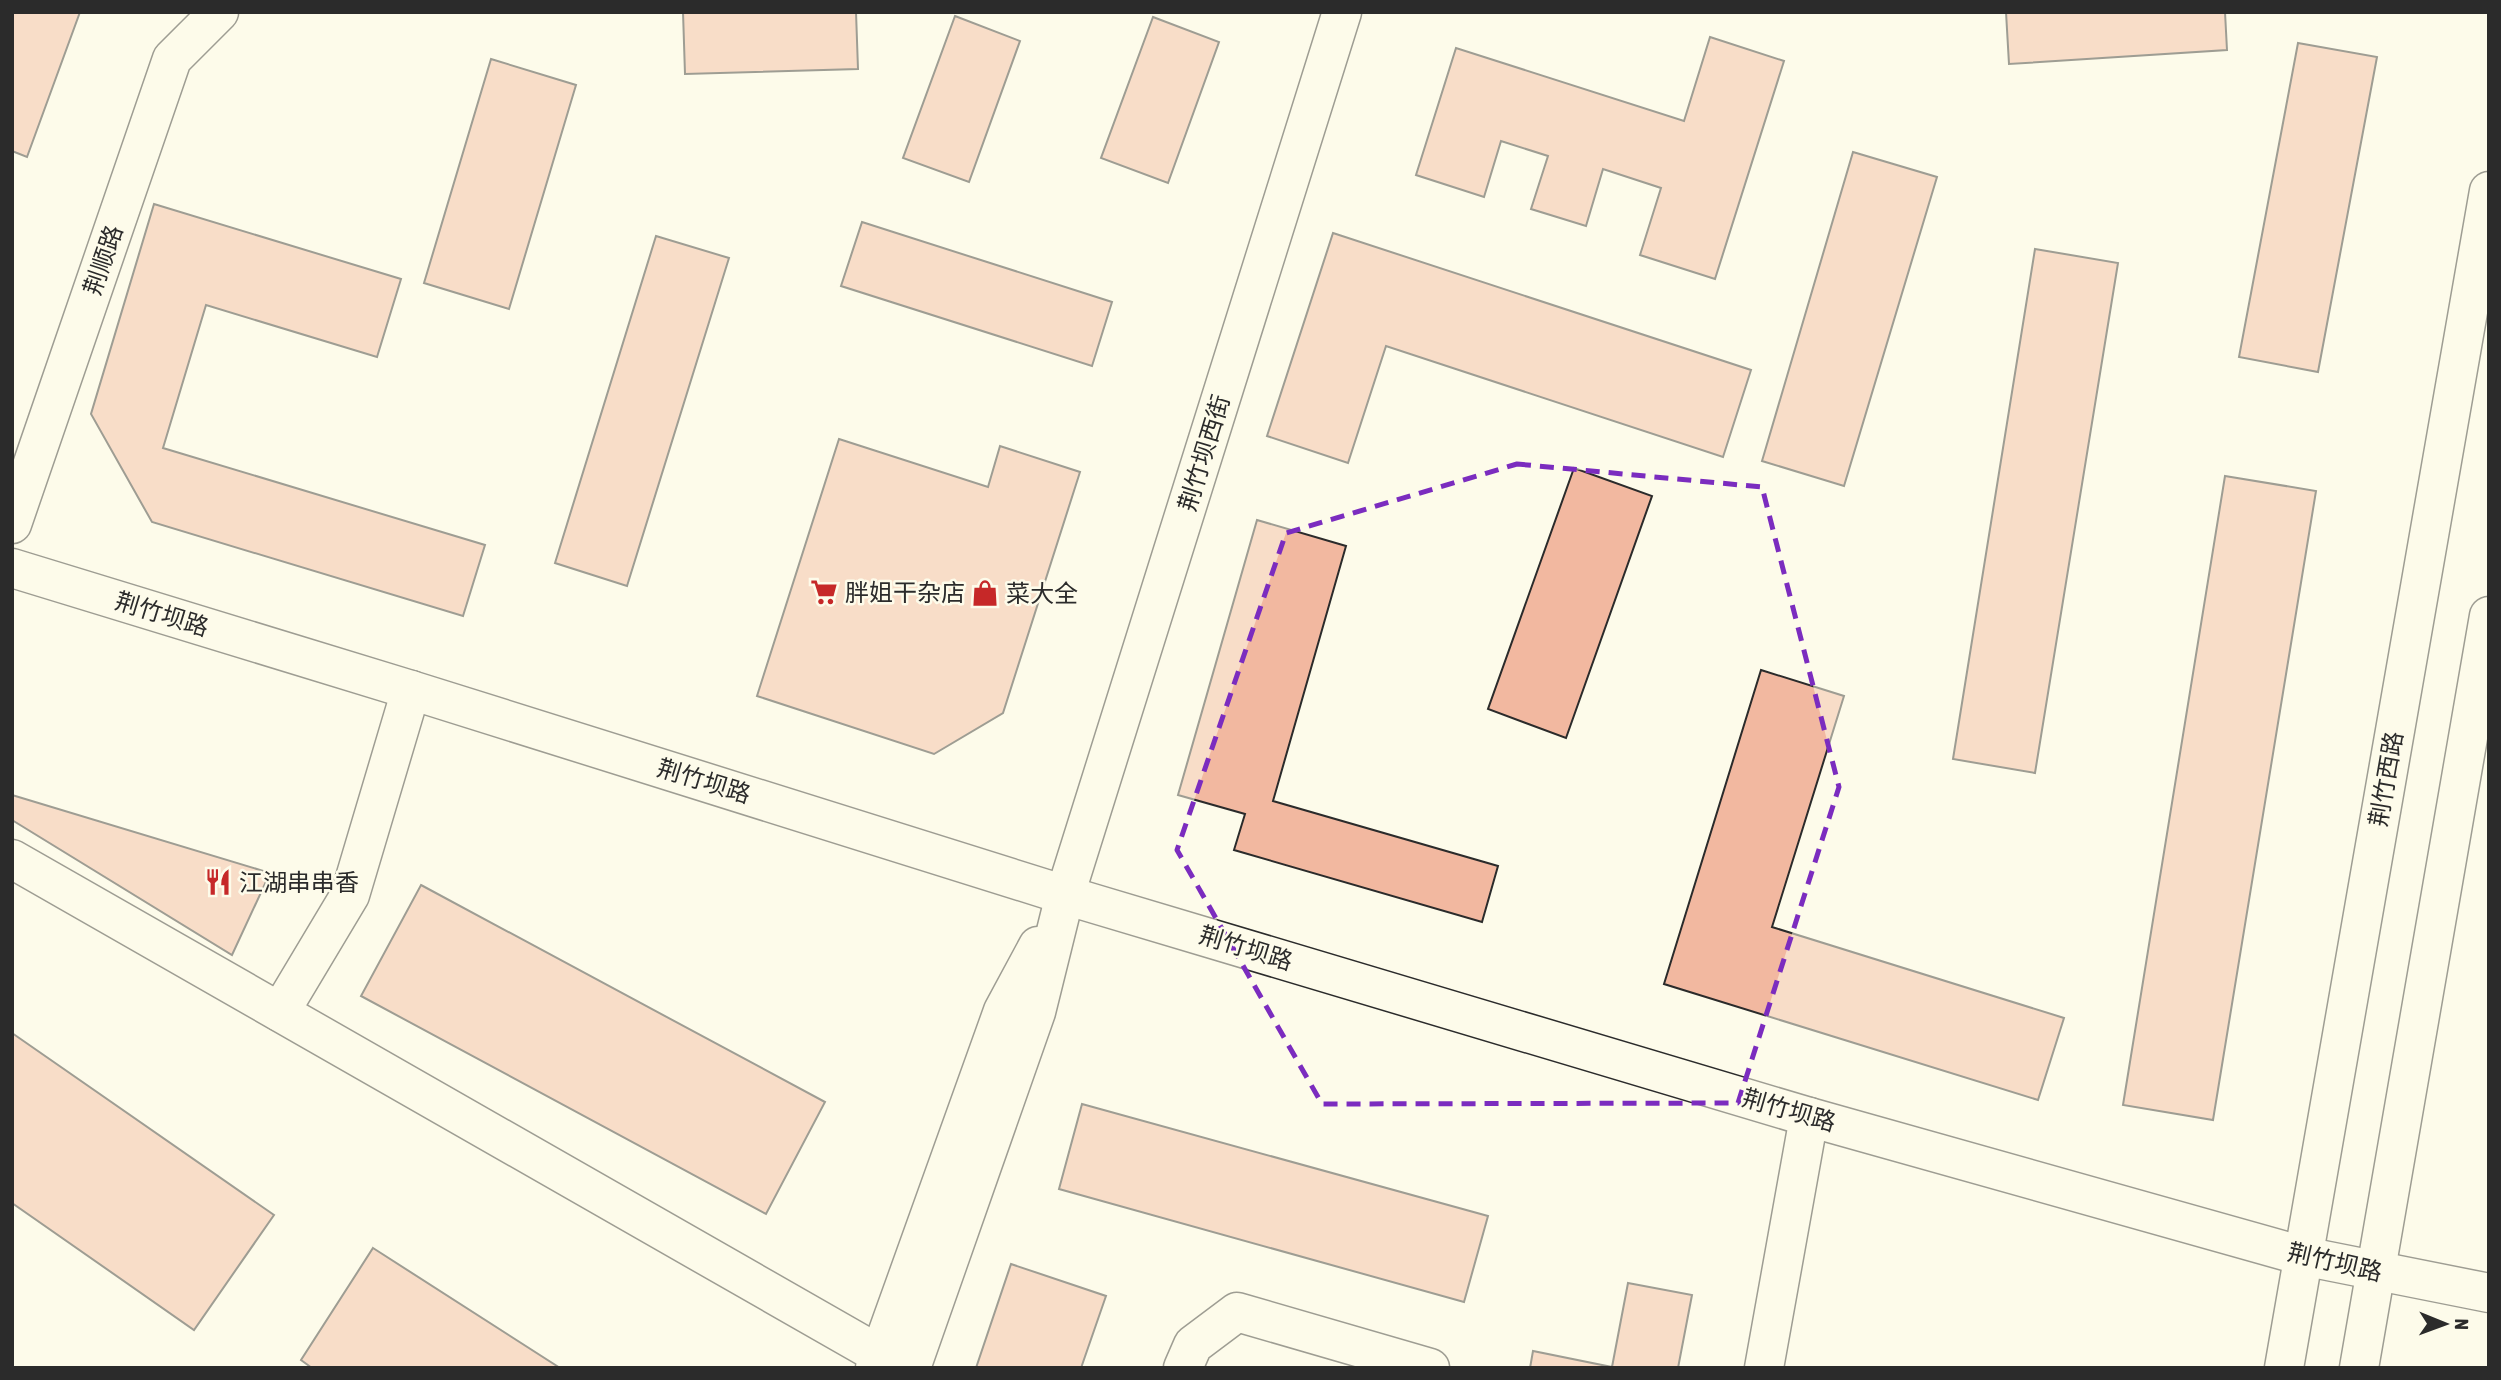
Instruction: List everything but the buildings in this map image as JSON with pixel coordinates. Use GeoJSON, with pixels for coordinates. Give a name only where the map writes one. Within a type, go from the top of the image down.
{"type":"FeatureCollection","features":[{"type":"Feature","properties":{"kind":"street","name":"荆顺路"},"geometry":{"type":"LineString","coordinates":[[12,524],[172,59],[219,12]]}},
{"type":"Feature","properties":{"kind":"street","name":"荆竹坝西街"},"geometry":{"type":"LineString","coordinates":[[888,1364],[1003,1011],[1065,895],[1342,12]]}},
{"type":"Feature","properties":{"kind":"street","name":"荆竹西路"},"geometry":{"type":"LineString","coordinates":[[2284,1368],[2489,191]]}},
{"type":"Feature","properties":{"kind":"street","name":"荆竹坝路"},"geometry":{"type":"LineString","coordinates":[[12,569],[411,690],[1065,895],[1809,1117],[2303,1256],[2489,1293]]}},
{"type":"Feature","properties":{"kind":"street"},"geometry":{"type":"LineString","coordinates":[[2360,1368],[2489,616]]}},
{"type":"Feature","properties":{"kind":"street"},"geometry":{"type":"LineString","coordinates":[[281,1012],[350,895],[411,690]]}},
{"type":"Feature","properties":{"kind":"street"},"geometry":{"type":"LineString","coordinates":[[12,859],[888,1364]]}},
{"type":"Feature","properties":{"kind":"street"},"geometry":{"type":"LineString","coordinates":[[1764,1368],[1809,1117]]}},
{"type":"Feature","properties":{"kind":"street"},"geometry":{"type":"LineString","coordinates":[[1183,1368],[1194,1345],[1237,1312],[1430,1368]]}},
{"type":"Feature","properties":{"kind":"highlighted area"},"geometry":{"type":"Polygon","coordinates":[[[1517,464],[1762,487],[1839,787],[1738,1103],[1322,1104],[1177,850],[1286,533],[1517,464]]]}},
{"type":"Feature","properties":{"kind":"place","name":"胖姐干杂店"},"geometry":{"type":"Point","coordinates":[824,592]}},
{"type":"Feature","properties":{"kind":"place","name":"菜大全"},"geometry":{"type":"Point","coordinates":[985,593]}},
{"type":"Feature","properties":{"kind":"place","name":"江湖串串香"},"geometry":{"type":"Point","coordinates":[218,882]}}]}
